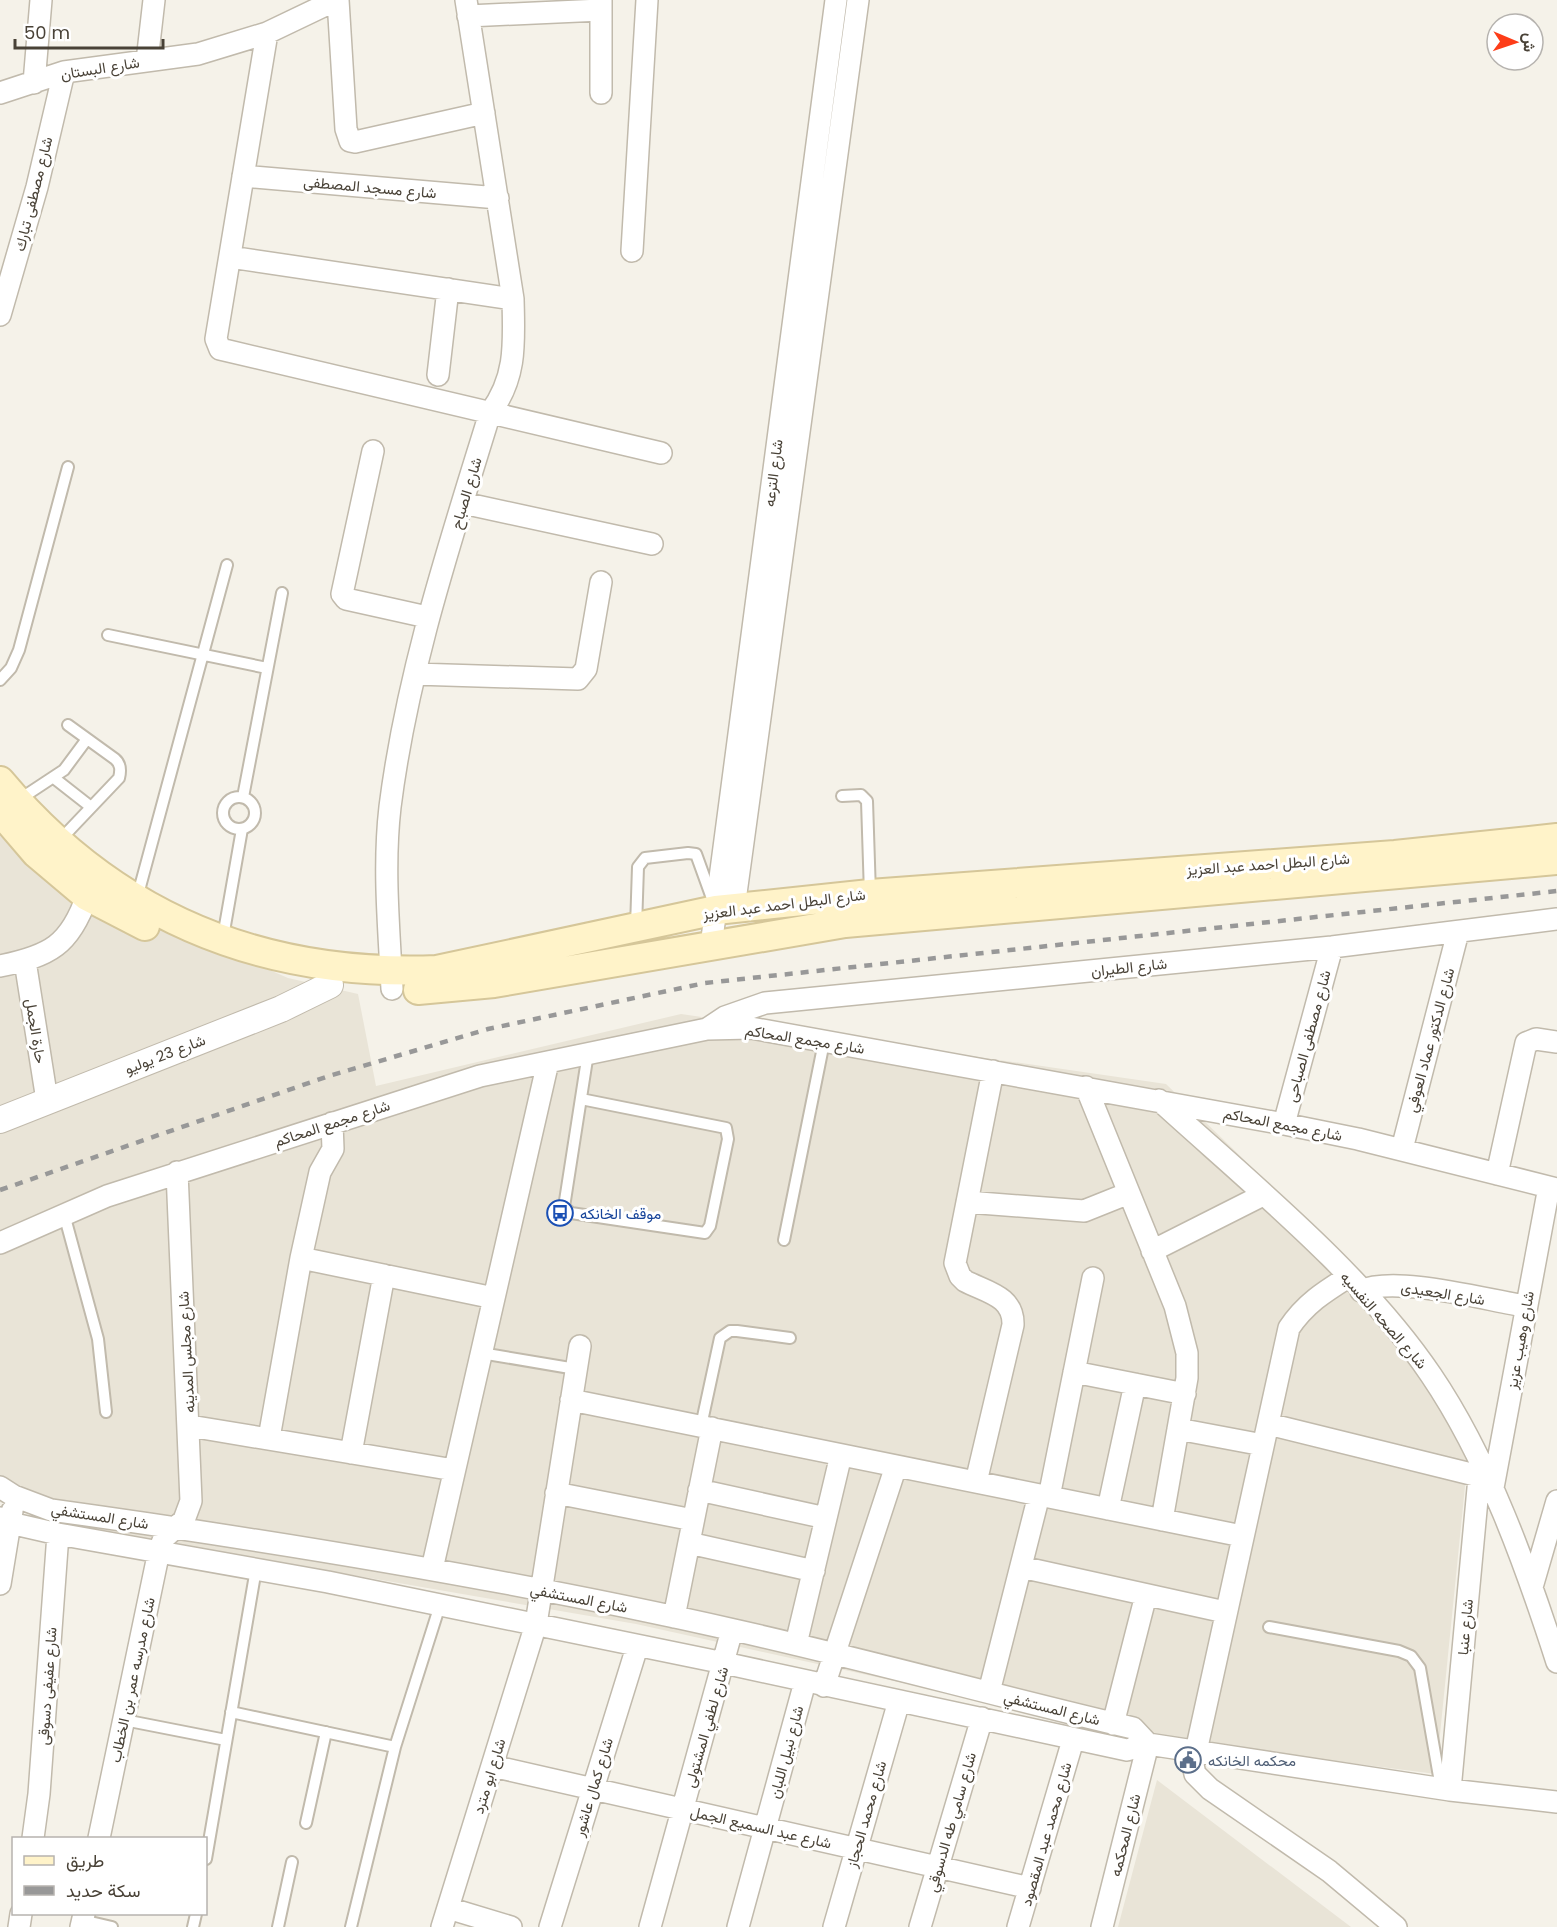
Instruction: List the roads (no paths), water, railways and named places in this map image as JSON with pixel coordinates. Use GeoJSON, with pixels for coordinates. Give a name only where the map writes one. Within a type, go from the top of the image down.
{"type":"FeatureCollection","features":[{"type":"Feature","properties":{"kind":"main road","name":"شارع البطل احمد عبد العزيز"},"geometry":{"type":"LineString","coordinates":[[6,798],[107,883],[136,901],[222,940],[272,956],[391,981],[412,991],[494,982],[846,923],[1557,860]]}},
{"type":"Feature","properties":{"kind":"main road","name":"شارع البطل احمد عبد العزيز"},"geometry":{"type":"LineString","coordinates":[[6,798],[36,853],[87,896],[159,934],[243,966],[330,985],[391,981],[725,909],[870,894],[1395,855],[1557,838]]}},
{"type":"Feature","properties":{"kind":"street"},"geometry":{"type":"LineString","coordinates":[[34,83],[41,0]]}},
{"type":"Feature","properties":{"kind":"street"},"geometry":{"type":"LineString","coordinates":[[147,61],[154,0]]}},
{"type":"Feature","properties":{"kind":"street"},"geometry":{"type":"LineString","coordinates":[[337,0],[346,129],[350,141],[355,142],[484,113]]}},
{"type":"Feature","properties":{"kind":"street","name":"شارع البستان"},"geometry":{"type":"LineString","coordinates":[[0,93],[64,72],[198,54],[267,33],[337,0]]}},
{"type":"Feature","properties":{"kind":"street"},"geometry":{"type":"LineString","coordinates":[[632,251],[647,0]]}},
{"type":"Feature","properties":{"kind":"street","name":"شارع الترعه"},"geometry":{"type":"LineString","coordinates":[[725,909],[836,0]]}},
{"type":"Feature","properties":{"kind":"street","name":"شارع الترعه"},"geometry":{"type":"LineString","coordinates":[[711,946],[725,909],[858,0]]}},
{"type":"Feature","properties":{"kind":"street"},"geometry":{"type":"LineString","coordinates":[[467,8],[601,5],[601,93]]}},
{"type":"Feature","properties":{"kind":"street","name":"شارع الصباح"},"geometry":{"type":"LineString","coordinates":[[391,981],[386,888],[390,807],[415,674],[427,617],[490,413],[504,394],[511,367],[514,340],[513,299],[467,8]]}},
{"type":"Feature","properties":{"kind":"street"},"geometry":{"type":"LineString","coordinates":[[267,33],[216,339],[220,349],[661,453]]}},
{"type":"Feature","properties":{"kind":"street","name":"شارع مصطفى تبارك"},"geometry":{"type":"LineString","coordinates":[[0,315],[37,187],[64,72]]}},
{"type":"Feature","properties":{"kind":"street","name":"شارع مسجد المصطفى"},"geometry":{"type":"LineString","coordinates":[[243,176],[498,198]]}},
{"type":"Feature","properties":{"kind":"street"},"geometry":{"type":"LineString","coordinates":[[230,257],[513,299]]}},
{"type":"Feature","properties":{"kind":"street"},"geometry":{"type":"LineString","coordinates":[[438,375],[448,289]]}},
{"type":"Feature","properties":{"kind":"street"},"geometry":{"type":"LineString","coordinates":[[374,451],[342,594],[346,599],[427,617]]}},
{"type":"Feature","properties":{"kind":"street"},"geometry":{"type":"LineString","coordinates":[[463,503],[652,544]]}},
{"type":"Feature","properties":{"kind":"street"},"geometry":{"type":"LineString","coordinates":[[415,674],[578,679],[586,669],[601,582]]}},
{"type":"Feature","properties":{"kind":"street"},"geometry":{"type":"LineString","coordinates":[[0,966],[41,956],[69,935],[87,896]]}},
{"type":"Feature","properties":{"kind":"street","name":"شارع الطيران"},"geometry":{"type":"LineString","coordinates":[[706,1029],[725,1017],[765,1003],[1332,947],[1557,919]]}},
{"type":"Feature","properties":{"kind":"street","name":"شارع الدكتور عماد العوفي"},"geometry":{"type":"LineString","coordinates":[[1402,1149],[1458,932]]}},
{"type":"Feature","properties":{"kind":"street","name":"شارع مصطفى الصباحى"},"geometry":{"type":"LineString","coordinates":[[1284,1124],[1332,947]]}},
{"type":"Feature","properties":{"kind":"street","name":"حارة الجمل"},"geometry":{"type":"LineString","coordinates":[[25,961],[47,1100]]}},
{"type":"Feature","properties":{"kind":"street","name":"شارع 23 يوليو"},"geometry":{"type":"LineString","coordinates":[[0,1120],[281,1009],[330,985]]}},
{"type":"Feature","properties":{"kind":"street","name":"شارع مجمع المحاكم"},"geometry":{"type":"LineString","coordinates":[[0,1243],[107,1196],[480,1076],[706,1029],[751,1028],[1159,1100],[1402,1149],[1553,1188]]}},
{"type":"Feature","properties":{"kind":"street"},"geometry":{"type":"LineString","coordinates":[[1497,1174],[1526,1042],[1536,1039],[1557,1042]]}},
{"type":"Feature","properties":{"kind":"street"},"geometry":{"type":"LineString","coordinates":[[432,1569],[548,1062]]}},
{"type":"Feature","properties":{"kind":"street"},"geometry":{"type":"LineString","coordinates":[[976,1482],[1014,1317],[1007,1302],[965,1281],[956,1270],[955,1263],[993,1071]]}},
{"type":"Feature","properties":{"kind":"street"},"geometry":{"type":"LineString","coordinates":[[1086,1087],[1183,1329],[1187,1353],[1185,1394],[1162,1520]]}},
{"type":"Feature","properties":{"kind":"street","name":"شارع الصحه النفسيه"},"geometry":{"type":"LineString","coordinates":[[1159,1100],[1327,1253],[1397,1330],[1431,1374],[1466,1431],[1484,1478],[1534,1590],[1557,1662]]}},
{"type":"Feature","properties":{"kind":"street"},"geometry":{"type":"LineString","coordinates":[[269,1438],[301,1258],[320,1172],[333,1149],[332,1123]]}},
{"type":"Feature","properties":{"kind":"street","name":"شارع مجلس المدينه"},"geometry":{"type":"LineString","coordinates":[[176,1527],[184,1520],[191,1501],[190,1426],[177,1173]]}},
{"type":"Feature","properties":{"kind":"street","name":"شارع وهيب عزيز"},"geometry":{"type":"LineString","coordinates":[[1484,1478],[1553,1188]]}},
{"type":"Feature","properties":{"kind":"street"},"geometry":{"type":"LineString","coordinates":[[967,1202],[1084,1211],[1129,1193]]}},
{"type":"Feature","properties":{"kind":"street"},"geometry":{"type":"LineString","coordinates":[[1152,1251],[1263,1195]]}},
{"type":"Feature","properties":{"kind":"street"},"geometry":{"type":"LineString","coordinates":[[301,1258],[494,1298]]}},
{"type":"Feature","properties":{"kind":"street"},"geometry":{"type":"LineString","coordinates":[[351,1453],[384,1275]]}},
{"type":"Feature","properties":{"kind":"street"},"geometry":{"type":"LineString","coordinates":[[989,1692],[1021,1567],[1044,1496],[1094,1278]]}},
{"type":"Feature","properties":{"kind":"street"},"geometry":{"type":"LineString","coordinates":[[1354,1284],[1314,1298],[1300,1311],[1289,1328],[1193,1765],[1195,1774],[1202,1782],[1329,1871],[1396,1927]]}},
{"type":"Feature","properties":{"kind":"street","name":"شارع الجعيدى"},"geometry":{"type":"LineString","coordinates":[[1354,1284],[1399,1286],[1525,1306]]}},
{"type":"Feature","properties":{"kind":"street","name":"شارع ابو مترد"},"geometry":{"type":"LineString","coordinates":[[445,1917],[536,1624],[580,1346]]}},
{"type":"Feature","properties":{"kind":"street"},"geometry":{"type":"LineString","coordinates":[[1074,1372],[1185,1394]]}},
{"type":"Feature","properties":{"kind":"street"},"geometry":{"type":"LineString","coordinates":[[1108,1509],[1135,1384]]}},
{"type":"Feature","properties":{"kind":"street"},"geometry":{"type":"LineString","coordinates":[[571,1400],[1242,1536]]}},
{"type":"Feature","properties":{"kind":"street"},"geometry":{"type":"LineString","coordinates":[[1268,1424],[1484,1478]]}},
{"type":"Feature","properties":{"kind":"street"},"geometry":{"type":"LineString","coordinates":[[190,1426],[454,1470]]}},
{"type":"Feature","properties":{"kind":"street"},"geometry":{"type":"LineString","coordinates":[[674,1617],[699,1490],[707,1427]]}},
{"type":"Feature","properties":{"kind":"street"},"geometry":{"type":"LineString","coordinates":[[1178,1429],[1263,1445]]}},
{"type":"Feature","properties":{"kind":"street"},"geometry":{"type":"LineString","coordinates":[[796,1644],[841,1455]]}},
{"type":"Feature","properties":{"kind":"street","name":"شارع نبيل اللبان"},"geometry":{"type":"LineString","coordinates":[[738,1927],[766,1828],[814,1684],[835,1654],[896,1466]]}},
{"type":"Feature","properties":{"kind":"street","name":"شارع عنبا"},"geometry":{"type":"LineString","coordinates":[[1445,1789],[1484,1478]]}},
{"type":"Feature","properties":{"kind":"street"},"geometry":{"type":"LineString","coordinates":[[699,1490],[826,1518]]}},
{"type":"Feature","properties":{"kind":"street"},"geometry":{"type":"LineString","coordinates":[[0,1584],[7,1491]]}},
{"type":"Feature","properties":{"kind":"street","name":"شارع المستشفي"},"geometry":{"type":"LineString","coordinates":[[7,1491],[51,1510],[176,1527],[432,1569],[674,1617],[796,1644],[1133,1728],[1148,1744]]}},
{"type":"Feature","properties":{"kind":"street"},"geometry":{"type":"LineString","coordinates":[[556,1493],[693,1520]]}},
{"type":"Feature","properties":{"kind":"street"},"geometry":{"type":"LineString","coordinates":[[1557,1501],[1534,1590],[1557,1598]]}},
{"type":"Feature","properties":{"kind":"street","name":"شارع المستشفي"},"geometry":{"type":"LineString","coordinates":[[5,1521],[536,1624],[1127,1750],[1148,1744],[1445,1789],[1557,1802]]}},
{"type":"Feature","properties":{"kind":"street","name":"شارع مدرسه عمر بن الخطاب"},"geometry":{"type":"LineString","coordinates":[[99,1837],[159,1551],[164,1538],[176,1527]]}},
{"type":"Feature","properties":{"kind":"street","name":"شارع عفيفى دسوقى"},"geometry":{"type":"LineString","coordinates":[[33,1837],[39,1794],[58,1533]]}},
{"type":"Feature","properties":{"kind":"street"},"geometry":{"type":"LineString","coordinates":[[688,1543],[814,1571]]}},
{"type":"Feature","properties":{"kind":"street"},"geometry":{"type":"LineString","coordinates":[[1021,1567],[1225,1612]]}},
{"type":"Feature","properties":{"kind":"street"},"geometry":{"type":"LineString","coordinates":[[1113,1724],[1146,1595]]}},
{"type":"Feature","properties":{"kind":"street","name":"شارع لطفي المشتولى"},"geometry":{"type":"LineString","coordinates":[[650,1927],[732,1630]]}},
{"type":"Feature","properties":{"kind":"street","name":"شارع كمال عاشور"},"geometry":{"type":"LineString","coordinates":[[549,1927],[637,1647]]}},
{"type":"Feature","properties":{"kind":"street","name":"شارع محمد الحجاز"},"geometry":{"type":"LineString","coordinates":[[834,1927],[899,1701]]}},
{"type":"Feature","properties":{"kind":"street","name":"شارع سامي طه الدسوقي"},"geometry":{"type":"LineString","coordinates":[[920,1927],[982,1718]]}},
{"type":"Feature","properties":{"kind":"street","name":"شارع محمد عبد المقصود"},"geometry":{"type":"LineString","coordinates":[[1018,1927],[1073,1740]]}},
{"type":"Feature","properties":{"kind":"street","name":"شارع المحكمه"},"geometry":{"type":"LineString","coordinates":[[1102,1927],[1148,1744]]}},
{"type":"Feature","properties":{"kind":"street","name":"شارع عبد السميع الجمل"},"geometry":{"type":"LineString","coordinates":[[492,1766],[1030,1888]]}},
{"type":"Feature","properties":{"kind":"street"},"geometry":{"type":"LineString","coordinates":[[445,1917],[511,1927]]}},
{"type":"Feature","properties":{"kind":"lane"},"geometry":{"type":"LineString","coordinates":[[0,680],[11,668],[19,650],[68,467]]}},
{"type":"Feature","properties":{"kind":"lane"},"geometry":{"type":"LineString","coordinates":[[136,901],[227,565]]}},
{"type":"Feature","properties":{"kind":"lane"},"geometry":{"type":"LineString","coordinates":[[243,797],[282,592]]}},
{"type":"Feature","properties":{"kind":"lane"},"geometry":{"type":"LineString","coordinates":[[108,635],[267,668]]}},
{"type":"Feature","properties":{"kind":"lane"},"geometry":{"type":"LineString","coordinates":[[57,843],[119,778],[120,767],[115,759],[68,725]]}},
{"type":"Feature","properties":{"kind":"lane"},"geometry":{"type":"LineString","coordinates":[[6,798],[54,778],[74,760],[87,739]]}},
{"type":"Feature","properties":{"kind":"lane"},"geometry":{"type":"LineString","coordinates":[[54,778],[91,807]]}},
{"type":"Feature","properties":{"kind":"lane"},"geometry":{"type":"LineString","coordinates":[[842,796],[861,795],[867,801],[870,894]]}},
{"type":"Feature","properties":{"kind":"lane"},"geometry":{"type":"LineString","coordinates":[[243,797],[253,804],[255,816],[248,827],[236,829],[226,822],[223,810],[230,800],[243,797]]}},
{"type":"Feature","properties":{"kind":"lane"},"geometry":{"type":"LineString","coordinates":[[222,940],[242,829]]}},
{"type":"Feature","properties":{"kind":"lane"},"geometry":{"type":"LineString","coordinates":[[636,928],[638,867],[645,858],[688,852],[696,855],[725,909]]}},
{"type":"Feature","properties":{"kind":"lane"},"geometry":{"type":"LineString","coordinates":[[784,1240],[824,1042]]}},
{"type":"Feature","properties":{"kind":"lane"},"geometry":{"type":"LineString","coordinates":[[581,1098],[726,1128],[728,1139],[710,1226],[705,1233],[566,1211],[564,1203],[588,1053]]}},
{"type":"Feature","properties":{"kind":"lane"},"geometry":{"type":"LineString","coordinates":[[64,1214],[98,1338],[106,1412]]}},
{"type":"Feature","properties":{"kind":"lane"},"geometry":{"type":"LineString","coordinates":[[707,1427],[720,1338],[730,1331],[790,1338]]}},
{"type":"Feature","properties":{"kind":"lane"},"geometry":{"type":"LineString","coordinates":[[482,1353],[576,1369]]}},
{"type":"Feature","properties":{"kind":"lane"},"geometry":{"type":"LineString","coordinates":[[207,1853],[256,1569]]}},
{"type":"Feature","properties":{"kind":"lane"},"geometry":{"type":"LineString","coordinates":[[351,1927],[395,1747],[440,1605]]}},
{"type":"Feature","properties":{"kind":"lane"},"geometry":{"type":"LineString","coordinates":[[1269,1627],[1398,1651],[1412,1656],[1420,1668],[1445,1789]]}},
{"type":"Feature","properties":{"kind":"lane"},"geometry":{"type":"LineString","coordinates":[[231,1712],[395,1747]]}},
{"type":"Feature","properties":{"kind":"lane"},"geometry":{"type":"LineString","coordinates":[[124,1720],[226,1740]]}},
{"type":"Feature","properties":{"kind":"lane"},"geometry":{"type":"LineString","coordinates":[[306,1823],[326,1732]]}},
{"type":"Feature","properties":{"kind":"lane"},"geometry":{"type":"LineString","coordinates":[[278,1927],[292,1862]]}},
{"type":"Feature","properties":{"kind":"lane"},"geometry":{"type":"LineString","coordinates":[[82,1920],[112,1927]]}},
{"type":"Feature","properties":{"kind":"railway"},"geometry":{"type":"LineString","coordinates":[[0,1190],[329,1076],[488,1029],[705,983],[1557,891]]}},
{"type":"Feature","properties":{"kind":"place","name":"موقف الخانكه"},"geometry":{"type":"Point","coordinates":[560,1213]}},
{"type":"Feature","properties":{"kind":"place","name":"محكمه الخانكه"},"geometry":{"type":"Point","coordinates":[1188,1760]}}]}
